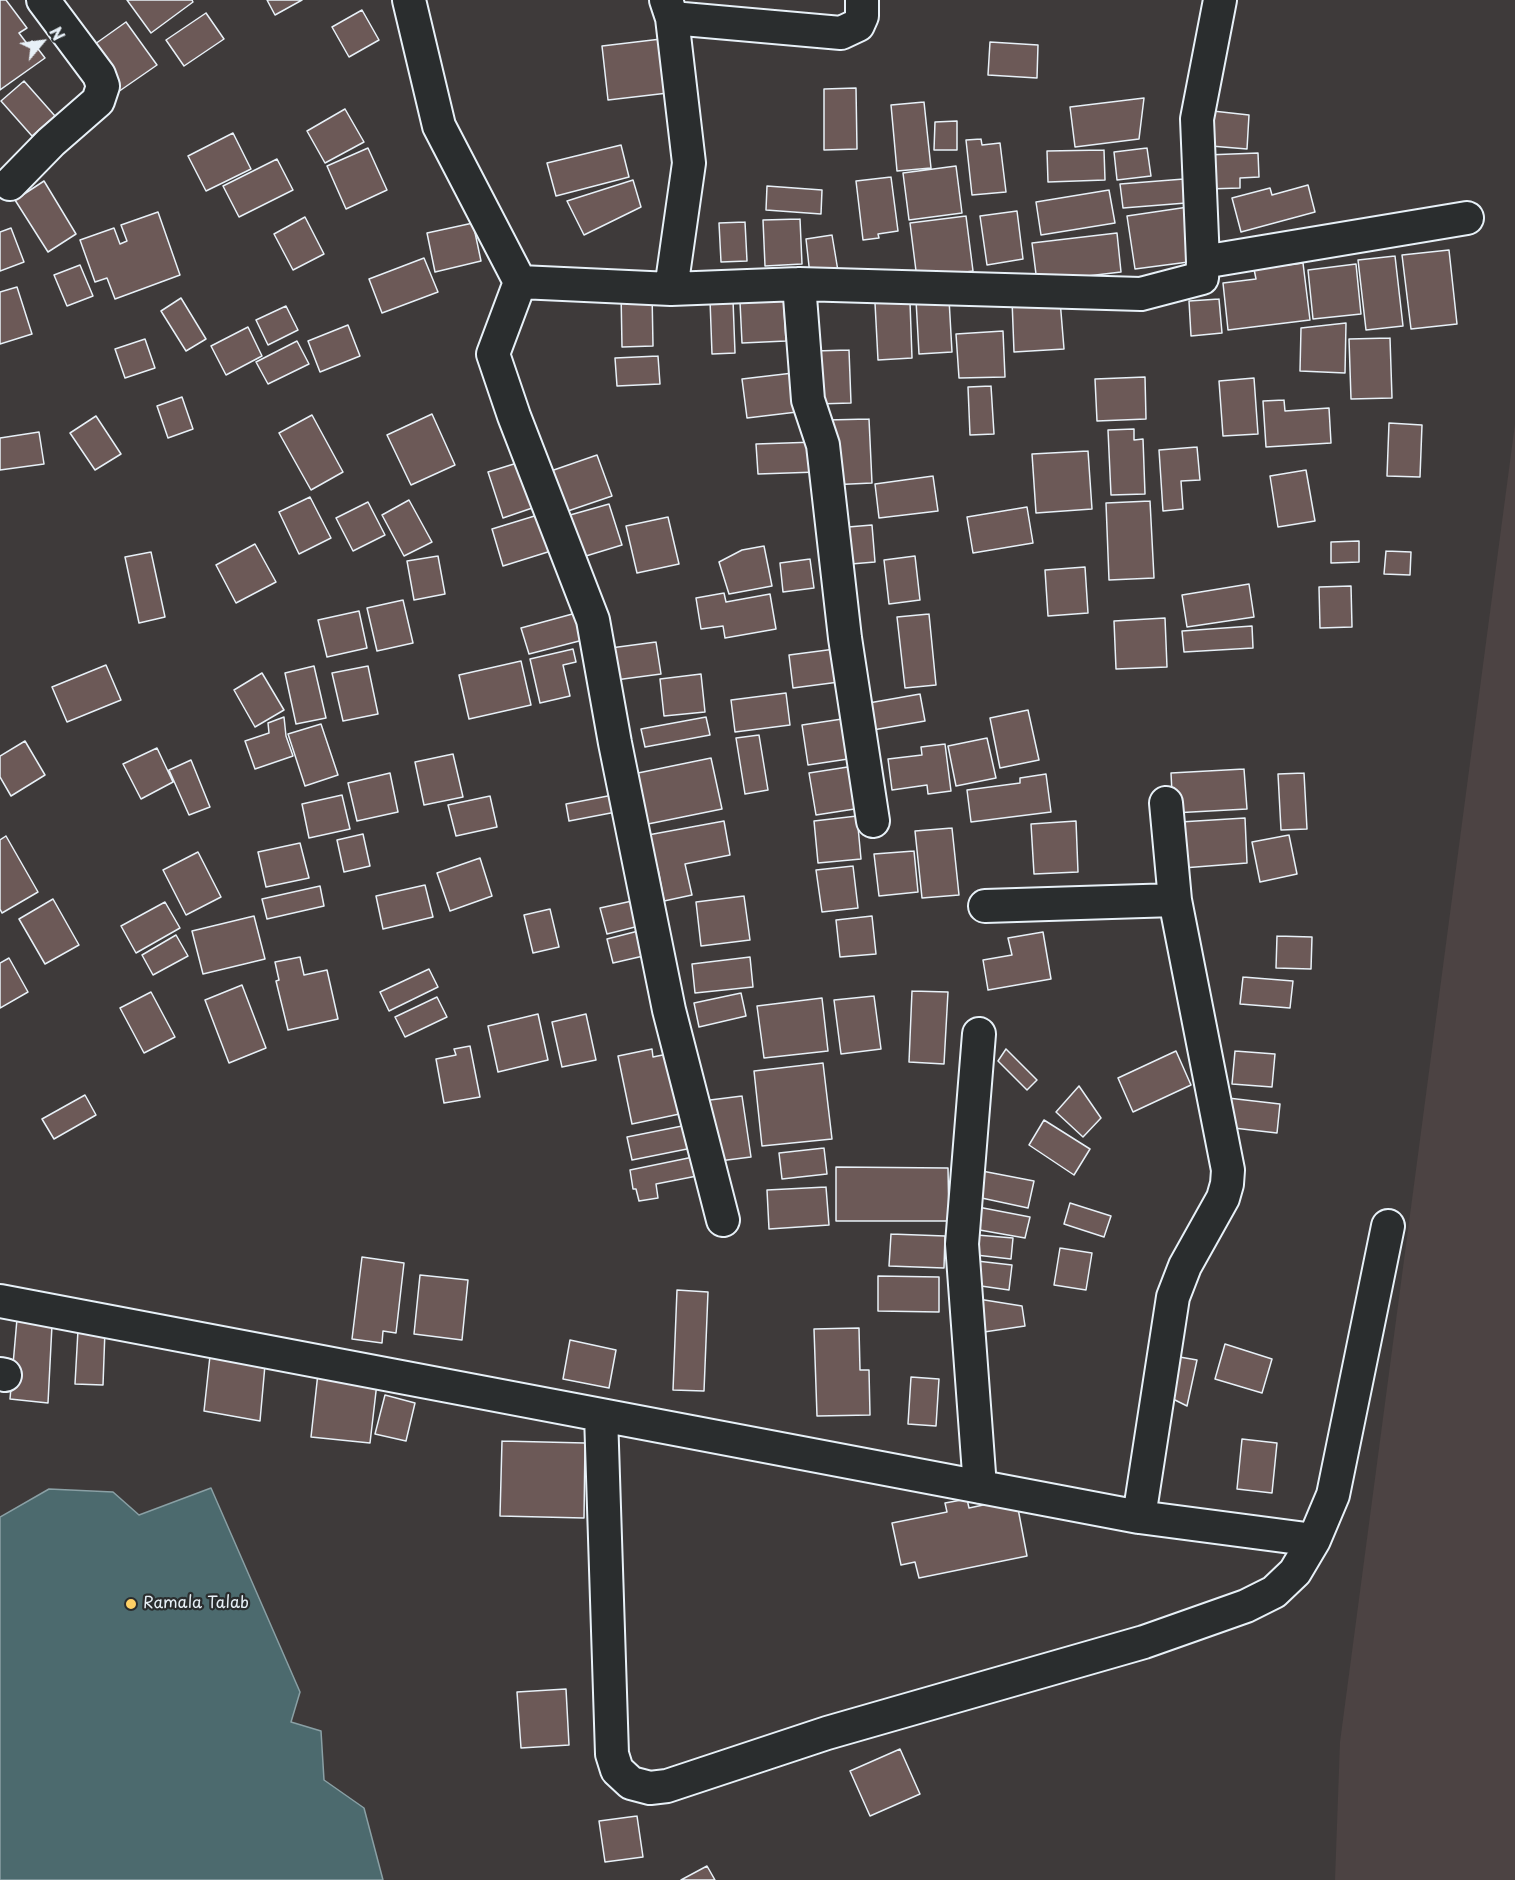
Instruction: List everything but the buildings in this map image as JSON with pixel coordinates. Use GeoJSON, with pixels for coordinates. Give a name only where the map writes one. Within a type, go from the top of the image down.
{"type":"FeatureCollection","features":[{"type":"Feature","properties":{"kind":"street"},"geometry":{"type":"LineString","coordinates":[[10,184],[51,142],[98,101],[103,86],[99,75],[43,0]]}},
{"type":"Feature","properties":{"kind":"street"},"geometry":{"type":"LineString","coordinates":[[409,0],[439,126],[520,282],[493,354],[514,416],[593,620],[617,755],[669,1010],[723,1220]]}},
{"type":"Feature","properties":{"kind":"street"},"geometry":{"type":"LineString","coordinates":[[671,290],[690,163],[669,9],[841,33],[858,25],[862,16],[862,0]]}},
{"type":"Feature","properties":{"kind":"street"},"geometry":{"type":"LineString","coordinates":[[520,282],[671,290],[799,285],[1141,294],[1202,278],[1197,119],[1220,0]]}},
{"type":"Feature","properties":{"kind":"street"},"geometry":{"type":"LineString","coordinates":[[1203,262],[1467,218]]}},
{"type":"Feature","properties":{"kind":"street"},"geometry":{"type":"LineString","coordinates":[[799,285],[807,400],[823,445],[845,638],[873,821]]}},
{"type":"Feature","properties":{"kind":"street"},"geometry":{"type":"LineString","coordinates":[[1139,1517],[1173,1297],[1185,1266],[1223,1198],[1228,1170],[1174,900],[1166,803]]}},
{"type":"Feature","properties":{"kind":"street"},"geometry":{"type":"LineString","coordinates":[[985,906],[1174,900]]}},
{"type":"Feature","properties":{"kind":"street"},"geometry":{"type":"LineString","coordinates":[[979,1034],[962,1244],[980,1487]]}},
{"type":"Feature","properties":{"kind":"street"},"geometry":{"type":"LineString","coordinates":[[601,1415],[612,1754],[617,1770],[631,1783],[650,1788],[667,1786],[827,1733],[1144,1642],[1246,1606],[1274,1592],[1295,1572],[1314,1540],[1333,1495],[1388,1226]]}},
{"type":"Feature","properties":{"kind":"street"},"geometry":{"type":"LineString","coordinates":[[0,1301],[1139,1517],[1314,1540]]}},
{"type":"Feature","properties":{"kind":"shaded area"},"geometry":{"type":"Polygon","coordinates":[[[1515,424],[1515,1880],[1335,1880],[1340,1742],[1515,424]]]}},
{"type":"Feature","properties":{"kind":"water","name":"Ramala Talab"},"geometry":{"type":"Polygon","coordinates":[[[211,1488],[300,1692],[291,1722],[321,1731],[324,1780],[364,1808],[383,1880],[0,1880],[0,1517],[49,1489],[113,1492],[139,1515],[211,1488]]]}},
{"type":"Feature","properties":{"kind":"place","name":"Ramala Talab"},"geometry":{"type":"Point","coordinates":[131,1604]}}]}
